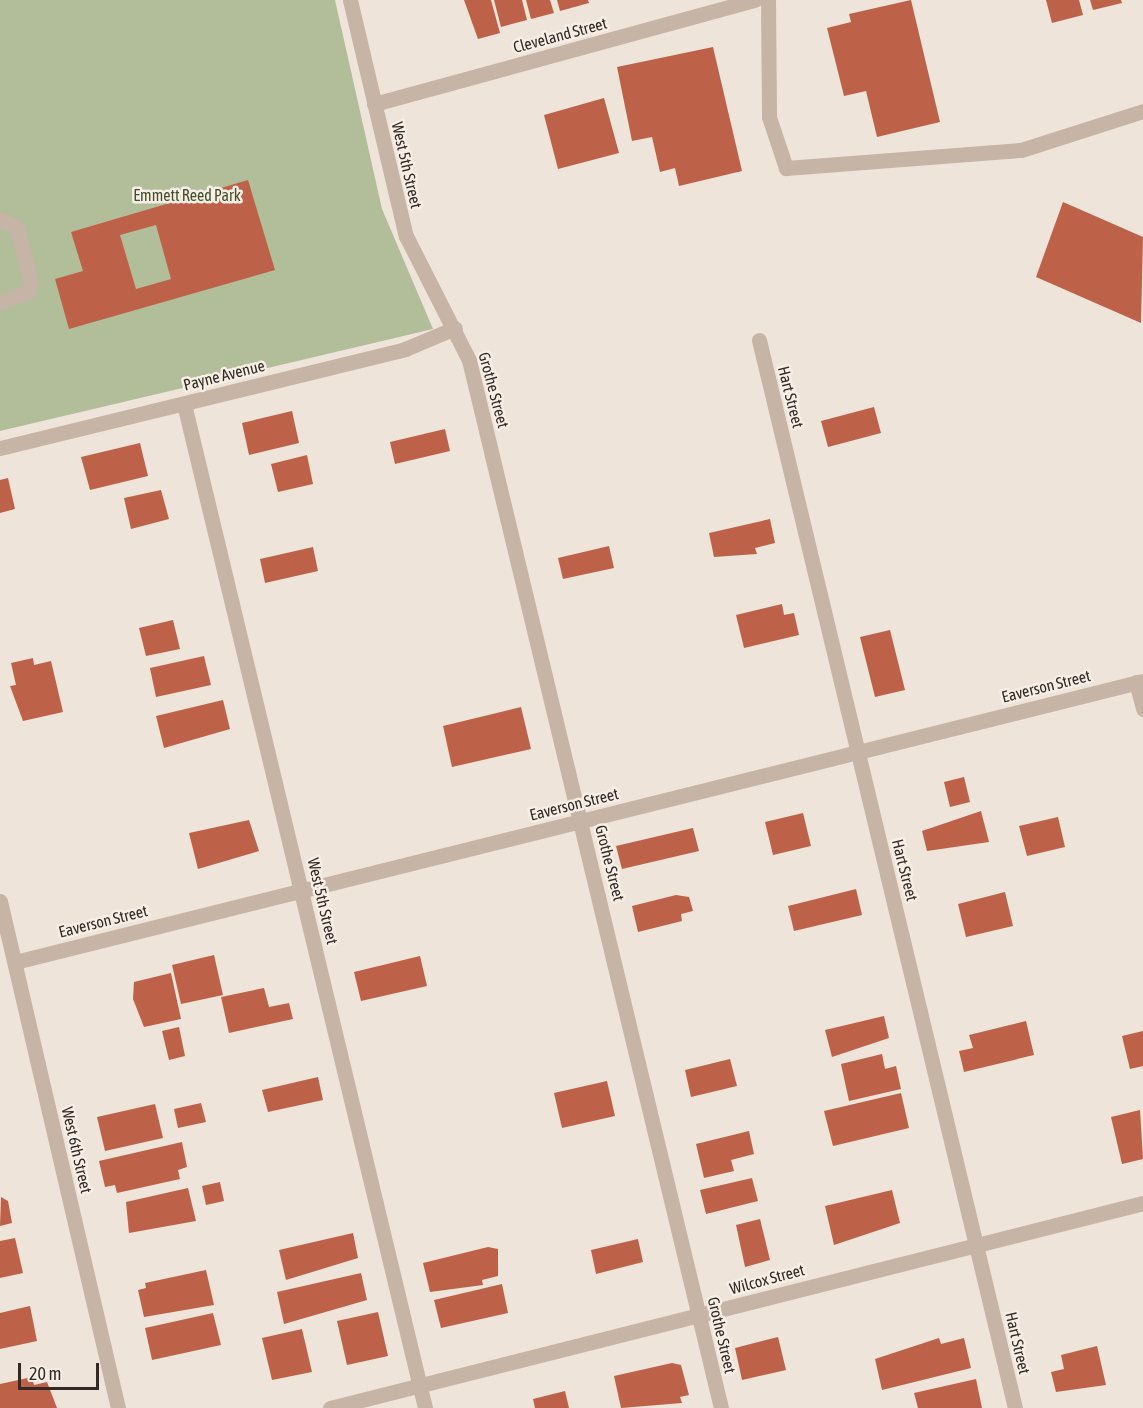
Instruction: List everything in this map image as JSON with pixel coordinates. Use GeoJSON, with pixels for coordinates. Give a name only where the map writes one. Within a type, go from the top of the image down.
{"type":"FeatureCollection","features":[{"type":"Feature","properties":{"kind":"street","name":"West 5th Street"},"geometry":{"type":"LineString","coordinates":[[350,0],[406,236],[455,328]]}},
{"type":"Feature","properties":{"kind":"street","name":"Cleveland Street"},"geometry":{"type":"LineString","coordinates":[[374,104],[755,0]]}},
{"type":"Feature","properties":{"kind":"street"},"geometry":{"type":"LineString","coordinates":[[768,0],[769,117],[786,168],[1021,150],[1143,111]]}},
{"type":"Feature","properties":{"kind":"street"},"geometry":{"type":"LineString","coordinates":[[0,219],[17,228],[31,282],[28,292],[0,302]]}},
{"type":"Feature","properties":{"kind":"street","name":"Payne Avenue"},"geometry":{"type":"LineString","coordinates":[[0,448],[405,349],[455,328]]}},
{"type":"Feature","properties":{"kind":"street","name":"Grothe Street"},"geometry":{"type":"LineString","coordinates":[[455,328],[469,360],[721,1408]]}},
{"type":"Feature","properties":{"kind":"street","name":"Hart Street"},"geometry":{"type":"LineString","coordinates":[[759,340],[1015,1408]]}},
{"type":"Feature","properties":{"kind":"street","name":"West 5th Street"},"geometry":{"type":"LineString","coordinates":[[184,404],[425,1408]]}},
{"type":"Feature","properties":{"kind":"street"},"geometry":{"type":"LineString","coordinates":[[1140,682],[1143,709]]}},
{"type":"Feature","properties":{"kind":"street","name":"Eaverson Street"},"geometry":{"type":"LineString","coordinates":[[15,962],[581,822],[858,750],[1140,682]]}},
{"type":"Feature","properties":{"kind":"street","name":"West 6th Street"},"geometry":{"type":"LineString","coordinates":[[0,901],[118,1408]]}},
{"type":"Feature","properties":{"kind":"street","name":"Wilcox Street"},"geometry":{"type":"LineString","coordinates":[[330,1408],[699,1316],[976,1243],[1143,1203]]}},
{"type":"Feature","properties":{"kind":"green space","name":"Emmett Reed Park"},"geometry":{"type":"Polygon","coordinates":[[[0,0],[335,0],[382,209],[433,329],[0,431],[0,0]]]}},
{"type":"Feature","properties":{"kind":"building"},"geometry":{"type":"Polygon","coordinates":[[[464,0],[491,0],[500,33],[478,39],[464,0]]]}},
{"type":"Feature","properties":{"kind":"building"},"geometry":{"type":"Polygon","coordinates":[[[494,0],[522,0],[527,20],[501,27],[494,0]]]}},
{"type":"Feature","properties":{"kind":"building"},"geometry":{"type":"Polygon","coordinates":[[[526,0],[550,0],[554,13],[531,19],[526,0]]]}},
{"type":"Feature","properties":{"kind":"building"},"geometry":{"type":"Polygon","coordinates":[[[557,0],[588,0],[589,3],[560,11],[557,0]]]}},
{"type":"Feature","properties":{"kind":"building"},"geometry":{"type":"Polygon","coordinates":[[[911,0],[940,122],[877,137],[866,91],[844,96],[827,28],[851,22],[849,14],[911,0]]]}},
{"type":"Feature","properties":{"kind":"building"},"geometry":{"type":"Polygon","coordinates":[[[1046,0],[1079,0],[1083,15],[1052,23],[1046,0]]]}},
{"type":"Feature","properties":{"kind":"building"},"geometry":{"type":"Polygon","coordinates":[[[1090,0],[1121,0],[1122,3],[1093,10],[1090,0]]]}},
{"type":"Feature","properties":{"kind":"building"},"geometry":{"type":"Polygon","coordinates":[[[713,47],[742,171],[679,186],[675,168],[660,172],[652,137],[632,141],[617,67],[713,47]]]}},
{"type":"Feature","properties":{"kind":"building"},"geometry":{"type":"Polygon","coordinates":[[[604,98],[619,153],[558,169],[544,115],[604,98]]]}},
{"type":"Feature","properties":{"kind":"building"},"geometry":{"type":"Polygon","coordinates":[[[248,180],[275,270],[69,329],[55,279],[83,271],[71,232],[248,180]],[[156,225],[120,235],[136,289],[171,279],[156,225]]]}},
{"type":"Feature","properties":{"kind":"building"},"geometry":{"type":"Polygon","coordinates":[[[1063,202],[1143,237],[1141,323],[1036,277],[1063,202]]]}},
{"type":"Feature","properties":{"kind":"building"},"geometry":{"type":"Polygon","coordinates":[[[874,407],[881,433],[828,447],[821,421],[874,407]]]}},
{"type":"Feature","properties":{"kind":"building"},"geometry":{"type":"Polygon","coordinates":[[[292,411],[299,443],[249,455],[242,423],[292,411]]]}},
{"type":"Feature","properties":{"kind":"building"},"geometry":{"type":"Polygon","coordinates":[[[445,429],[450,451],[395,464],[390,442],[445,429]]]}},
{"type":"Feature","properties":{"kind":"building"},"geometry":{"type":"Polygon","coordinates":[[[140,443],[148,476],[90,490],[81,457],[140,443]]]}},
{"type":"Feature","properties":{"kind":"building"},"geometry":{"type":"Polygon","coordinates":[[[307,455],[313,484],[278,492],[271,464],[307,455]]]}},
{"type":"Feature","properties":{"kind":"building"},"geometry":{"type":"Polygon","coordinates":[[[8,478],[15,509],[0,513],[0,480],[8,478]]]}},
{"type":"Feature","properties":{"kind":"building"},"geometry":{"type":"Polygon","coordinates":[[[161,490],[169,519],[131,529],[124,498],[161,490]]]}},
{"type":"Feature","properties":{"kind":"building"},"geometry":{"type":"Polygon","coordinates":[[[770,519],[775,543],[755,548],[757,554],[714,557],[709,533],[770,519]]]}},
{"type":"Feature","properties":{"kind":"building"},"geometry":{"type":"Polygon","coordinates":[[[609,546],[614,568],[563,579],[558,558],[609,546]]]}},
{"type":"Feature","properties":{"kind":"building"},"geometry":{"type":"Polygon","coordinates":[[[313,547],[318,571],[265,583],[260,559],[313,547]]]}},
{"type":"Feature","properties":{"kind":"building"},"geometry":{"type":"Polygon","coordinates":[[[782,604],[784,615],[794,613],[799,635],[744,648],[736,615],[782,604]]]}},
{"type":"Feature","properties":{"kind":"building"},"geometry":{"type":"Polygon","coordinates":[[[173,620],[180,649],[146,656],[139,628],[173,620]]]}},
{"type":"Feature","properties":{"kind":"building"},"geometry":{"type":"Polygon","coordinates":[[[890,630],[905,690],[875,697],[860,637],[890,630]]]}},
{"type":"Feature","properties":{"kind":"building"},"geometry":{"type":"Polygon","coordinates":[[[204,656],[211,685],[156,697],[150,668],[204,656]]]}},
{"type":"Feature","properties":{"kind":"building"},"geometry":{"type":"Polygon","coordinates":[[[33,658],[34,665],[51,661],[63,712],[23,721],[10,686],[16,685],[11,663],[33,658]]]}},
{"type":"Feature","properties":{"kind":"building"},"geometry":{"type":"Polygon","coordinates":[[[223,700],[230,729],[164,748],[156,716],[223,700]]]}},
{"type":"Feature","properties":{"kind":"building"},"geometry":{"type":"Polygon","coordinates":[[[521,707],[531,749],[452,767],[443,726],[521,707]]]}},
{"type":"Feature","properties":{"kind":"building"},"geometry":{"type":"Polygon","coordinates":[[[964,777],[970,802],[950,807],[944,782],[964,777]]]}},
{"type":"Feature","properties":{"kind":"building"},"geometry":{"type":"Polygon","coordinates":[[[981,811],[989,842],[927,851],[922,831],[981,811]]]}},
{"type":"Feature","properties":{"kind":"building"},"geometry":{"type":"Polygon","coordinates":[[[803,813],[811,846],[773,855],[765,822],[803,813]]]}},
{"type":"Feature","properties":{"kind":"building"},"geometry":{"type":"Polygon","coordinates":[[[1058,817],[1065,847],[1027,856],[1019,826],[1058,817]]]}},
{"type":"Feature","properties":{"kind":"building"},"geometry":{"type":"Polygon","coordinates":[[[249,820],[259,851],[198,869],[189,833],[249,820]]]}},
{"type":"Feature","properties":{"kind":"building"},"geometry":{"type":"Polygon","coordinates":[[[693,828],[699,851],[622,869],[616,846],[693,828]]]}},
{"type":"Feature","properties":{"kind":"building"},"geometry":{"type":"Polygon","coordinates":[[[856,889],[862,915],[794,931],[788,906],[856,889]]]}},
{"type":"Feature","properties":{"kind":"building"},"geometry":{"type":"Polygon","coordinates":[[[1005,892],[1013,926],[966,937],[958,904],[1005,892]]]}},
{"type":"Feature","properties":{"kind":"building"},"geometry":{"type":"Polygon","coordinates":[[[676,895],[689,897],[693,911],[681,914],[682,921],[638,932],[632,906],[676,895]]]}},
{"type":"Feature","properties":{"kind":"building"},"geometry":{"type":"Polygon","coordinates":[[[214,955],[223,995],[181,1004],[172,965],[214,955]]]}},
{"type":"Feature","properties":{"kind":"building"},"geometry":{"type":"Polygon","coordinates":[[[420,956],[427,986],[361,1001],[354,972],[420,956]]]}},
{"type":"Feature","properties":{"kind":"building"},"geometry":{"type":"Polygon","coordinates":[[[171,973],[181,1019],[144,1027],[133,999],[134,982],[171,973]]]}},
{"type":"Feature","properties":{"kind":"building"},"geometry":{"type":"Polygon","coordinates":[[[264,988],[269,1007],[289,1003],[293,1019],[229,1033],[221,997],[264,988]]]}},
{"type":"Feature","properties":{"kind":"building"},"geometry":{"type":"Polygon","coordinates":[[[884,1016],[889,1038],[832,1057],[825,1030],[884,1016]]]}},
{"type":"Feature","properties":{"kind":"building"},"geometry":{"type":"Polygon","coordinates":[[[1026,1021],[1034,1055],[964,1072],[959,1051],[973,1048],[969,1035],[1026,1021]]]}},
{"type":"Feature","properties":{"kind":"building"},"geometry":{"type":"Polygon","coordinates":[[[179,1027],[185,1056],[169,1060],[162,1031],[179,1027]]]}},
{"type":"Feature","properties":{"kind":"building"},"geometry":{"type":"Polygon","coordinates":[[[1143,1031],[1143,1066],[1130,1069],[1122,1036],[1143,1031]]]}},
{"type":"Feature","properties":{"kind":"building"},"geometry":{"type":"Polygon","coordinates":[[[882,1054],[885,1069],[896,1066],[901,1089],[849,1101],[841,1064],[882,1054]]]}},
{"type":"Feature","properties":{"kind":"building"},"geometry":{"type":"Polygon","coordinates":[[[730,1059],[737,1086],[691,1097],[685,1070],[730,1059]]]}},
{"type":"Feature","properties":{"kind":"building"},"geometry":{"type":"Polygon","coordinates":[[[318,1077],[323,1100],[268,1112],[262,1090],[318,1077]]]}},
{"type":"Feature","properties":{"kind":"building"},"geometry":{"type":"Polygon","coordinates":[[[607,1081],[615,1116],[562,1128],[554,1093],[607,1081]]]}},
{"type":"Feature","properties":{"kind":"building"},"geometry":{"type":"Polygon","coordinates":[[[901,1093],[909,1128],[833,1146],[824,1111],[901,1093]]]}},
{"type":"Feature","properties":{"kind":"building"},"geometry":{"type":"Polygon","coordinates":[[[201,1103],[206,1122],[178,1128],[174,1109],[201,1103]]]}},
{"type":"Feature","properties":{"kind":"building"},"geometry":{"type":"Polygon","coordinates":[[[155,1104],[163,1138],[105,1151],[97,1117],[155,1104]]]}},
{"type":"Feature","properties":{"kind":"building"},"geometry":{"type":"Polygon","coordinates":[[[1140,1110],[1143,1159],[1122,1164],[1111,1117],[1140,1110]]]}},
{"type":"Feature","properties":{"kind":"building"},"geometry":{"type":"Polygon","coordinates":[[[749,1131],[754,1154],[731,1160],[734,1171],[704,1178],[696,1144],[749,1131]]]}},
{"type":"Feature","properties":{"kind":"building"},"geometry":{"type":"Polygon","coordinates":[[[182,1142],[187,1167],[178,1170],[180,1179],[117,1193],[115,1185],[105,1187],[99,1161],[182,1142]]]}},
{"type":"Feature","properties":{"kind":"building"},"geometry":{"type":"Polygon","coordinates":[[[752,1178],[758,1201],[706,1214],[700,1190],[752,1178]]]}},
{"type":"Feature","properties":{"kind":"building"},"geometry":{"type":"Polygon","coordinates":[[[220,1182],[224,1201],[206,1205],[202,1186],[220,1182]]]}},
{"type":"Feature","properties":{"kind":"building"},"geometry":{"type":"Polygon","coordinates":[[[188,1188],[196,1221],[129,1233],[126,1202],[188,1188]]]}},
{"type":"Feature","properties":{"kind":"building"},"geometry":{"type":"Polygon","coordinates":[[[892,1190],[900,1223],[834,1245],[825,1206],[892,1190]]]}},
{"type":"Feature","properties":{"kind":"building"},"geometry":{"type":"Polygon","coordinates":[[[1,1197],[8,1201],[12,1223],[0,1226],[1,1197]]]}},
{"type":"Feature","properties":{"kind":"building"},"geometry":{"type":"Polygon","coordinates":[[[760,1219],[770,1260],[745,1267],[736,1225],[760,1219]]]}},
{"type":"Feature","properties":{"kind":"building"},"geometry":{"type":"Polygon","coordinates":[[[353,1233],[358,1258],[286,1280],[279,1250],[353,1233]]]}},
{"type":"Feature","properties":{"kind":"building"},"geometry":{"type":"Polygon","coordinates":[[[15,1238],[23,1273],[0,1278],[0,1241],[15,1238]]]}},
{"type":"Feature","properties":{"kind":"building"},"geometry":{"type":"Polygon","coordinates":[[[638,1239],[643,1262],[596,1274],[591,1250],[638,1239]]]}},
{"type":"Feature","properties":{"kind":"building"},"geometry":{"type":"Polygon","coordinates":[[[488,1247],[498,1249],[498,1276],[482,1280],[483,1285],[430,1292],[423,1263],[488,1247]]]}},
{"type":"Feature","properties":{"kind":"building"},"geometry":{"type":"Polygon","coordinates":[[[206,1270],[214,1305],[144,1317],[138,1290],[146,1288],[145,1283],[206,1270]]]}},
{"type":"Feature","properties":{"kind":"building"},"geometry":{"type":"Polygon","coordinates":[[[361,1273],[367,1300],[284,1324],[277,1292],[361,1273]]]}},
{"type":"Feature","properties":{"kind":"building"},"geometry":{"type":"Polygon","coordinates":[[[502,1284],[508,1313],[441,1328],[434,1300],[502,1284]]]}},
{"type":"Feature","properties":{"kind":"building"},"geometry":{"type":"Polygon","coordinates":[[[30,1306],[37,1341],[0,1349],[0,1313],[30,1306]]]}},
{"type":"Feature","properties":{"kind":"building"},"geometry":{"type":"Polygon","coordinates":[[[378,1312],[388,1356],[347,1365],[337,1321],[378,1312]]]}},
{"type":"Feature","properties":{"kind":"building"},"geometry":{"type":"Polygon","coordinates":[[[213,1313],[221,1345],[152,1360],[145,1328],[213,1313]]]}},
{"type":"Feature","properties":{"kind":"building"},"geometry":{"type":"Polygon","coordinates":[[[302,1329],[312,1372],[272,1380],[262,1338],[302,1329]]]}},
{"type":"Feature","properties":{"kind":"building"},"geometry":{"type":"Polygon","coordinates":[[[778,1337],[786,1370],[742,1380],[735,1348],[778,1337]]]}},
{"type":"Feature","properties":{"kind":"building"},"geometry":{"type":"Polygon","coordinates":[[[939,1338],[941,1344],[964,1338],[971,1368],[882,1390],[875,1359],[939,1338]]]}},
{"type":"Feature","properties":{"kind":"building"},"geometry":{"type":"Polygon","coordinates":[[[1097,1346],[1106,1385],[1056,1392],[1051,1372],[1064,1369],[1061,1355],[1097,1346]]]}},
{"type":"Feature","properties":{"kind":"building"},"geometry":{"type":"Polygon","coordinates":[[[672,1363],[681,1365],[689,1395],[680,1397],[682,1403],[621,1408],[614,1376],[672,1363]]]}},
{"type":"Feature","properties":{"kind":"building"},"geometry":{"type":"Polygon","coordinates":[[[32,1377],[34,1385],[47,1382],[57,1408],[0,1408],[0,1384],[32,1377]]]}},
{"type":"Feature","properties":{"kind":"building"},"geometry":{"type":"Polygon","coordinates":[[[976,1379],[982,1408],[918,1408],[914,1393],[976,1379]]]}},
{"type":"Feature","properties":{"kind":"building"},"geometry":{"type":"Polygon","coordinates":[[[565,1391],[569,1408],[535,1408],[533,1399],[565,1391]]]}}]}
